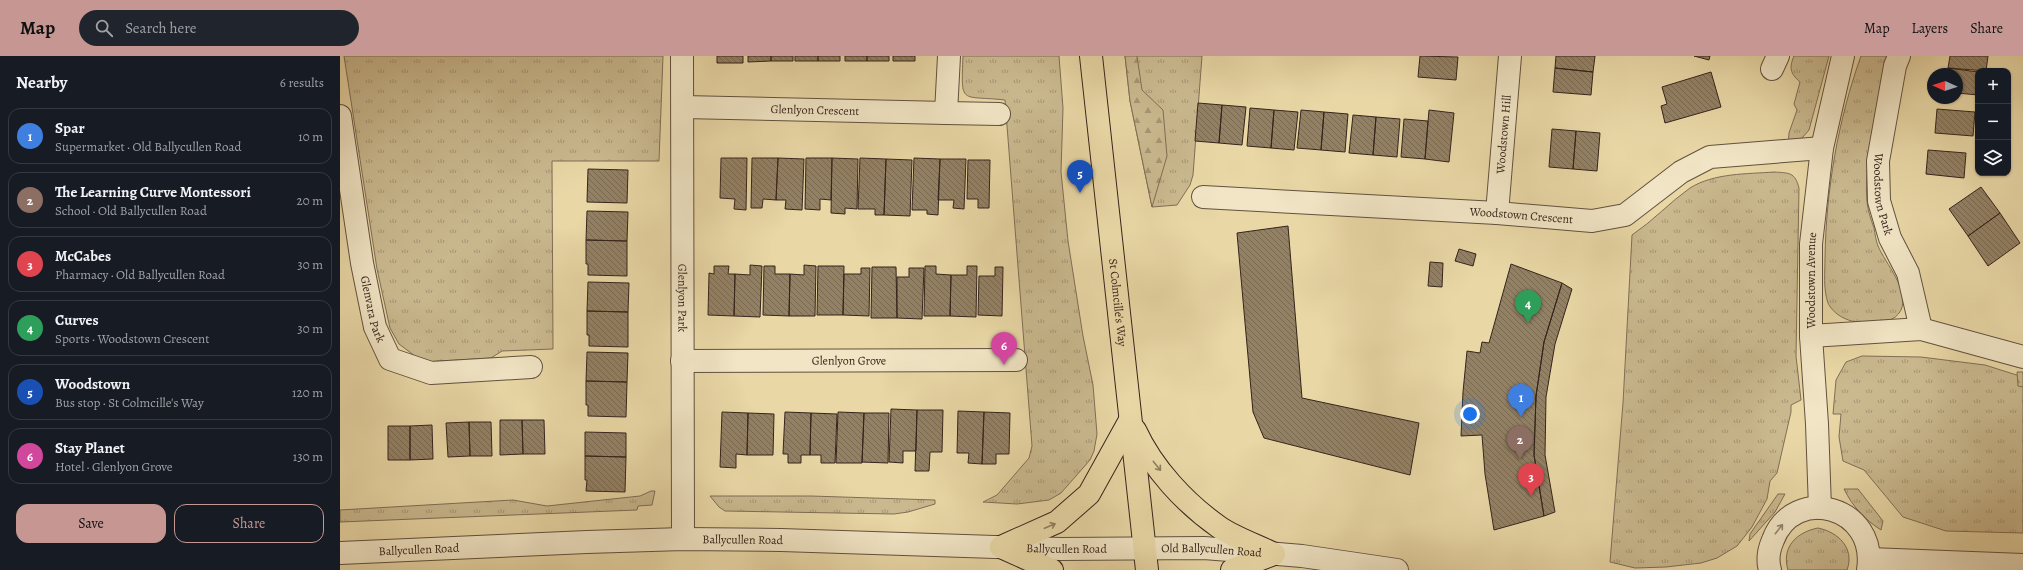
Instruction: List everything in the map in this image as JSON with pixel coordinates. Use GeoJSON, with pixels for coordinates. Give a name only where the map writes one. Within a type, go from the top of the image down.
{"type":"FeatureCollection","features":[{"type":"Feature","properties":{"kind":"main road","name":"St Colmcille's Way"},"geometry":{"type":"LineString","coordinates":[[1091,56],[1146,560]]}},
{"type":"Feature","properties":{"kind":"main road"},"geometry":{"type":"LineString","coordinates":[[1001,547],[1057,522],[1089,494],[1130,420]]}},
{"type":"Feature","properties":{"kind":"main road"},"geometry":{"type":"LineString","coordinates":[[1130,420],[1143,448],[1182,497],[1220,527],[1274,554]]}},
{"type":"Feature","properties":{"kind":"main road"},"geometry":{"type":"LineString","coordinates":[[1001,547],[1052,570]]}},
{"type":"Feature","properties":{"kind":"main road"},"geometry":{"type":"LineString","coordinates":[[1232,570],[1274,554]]}},
{"type":"Feature","properties":{"kind":"street","name":"Glenlyon Park"},"geometry":{"type":"LineString","coordinates":[[682,56],[683,539]]}},
{"type":"Feature","properties":{"kind":"street"},"geometry":{"type":"LineString","coordinates":[[946,113],[950,56]]}},
{"type":"Feature","properties":{"kind":"street","name":"Woodstown Hill"},"geometry":{"type":"LineString","coordinates":[[1497,213],[1510,56]]}},
{"type":"Feature","properties":{"kind":"street","name":"Woodstown Avenue"},"geometry":{"type":"LineString","coordinates":[[1820,508],[1817,424],[1811,336],[1811,244],[1822,148],[1843,56]]}},
{"type":"Feature","properties":{"kind":"street","name":"Woodstown Park"},"geometry":{"type":"LineString","coordinates":[[1899,56],[1895,66],[1878,161],[1879,201],[1890,238],[1908,273],[1921,329]]}},
{"type":"Feature","properties":{"kind":"street","name":"Glenlyon Crescent"},"geometry":{"type":"LineString","coordinates":[[683,107],[999,114]]}},
{"type":"Feature","properties":{"kind":"street","name":"Glenvara Park"},"geometry":{"type":"LineString","coordinates":[[340,116],[362,263],[375,327],[390,359],[431,373],[531,367]]}},
{"type":"Feature","properties":{"kind":"street","name":"Woodstown Crescent"},"geometry":{"type":"LineString","coordinates":[[1203,196],[1497,213],[1592,221],[1625,215],[1681,172],[1710,157],[1822,148]]}},
{"type":"Feature","properties":{"kind":"street"},"geometry":{"type":"LineString","coordinates":[[1811,336],[1921,329],[2023,357]]}},
{"type":"Feature","properties":{"kind":"street","name":"Glenlyon Grove"},"geometry":{"type":"LineString","coordinates":[[682,361],[1016,360]]}},
{"type":"Feature","properties":{"kind":"street"},"geometry":{"type":"LineString","coordinates":[[1764,569],[1769,548],[1776,532],[1787,519],[1802,511],[1820,508],[1835,510],[1849,518],[1860,529],[1868,543],[1869,565],[2023,565]]}},
{"type":"Feature","properties":{"kind":"street","name":"Ballycullen Road"},"geometry":{"type":"LineString","coordinates":[[340,553],[486,545],[683,539],[1001,547],[1146,560]]}},
{"type":"Feature","properties":{"kind":"street","name":"Old Ballycullen Road"},"geometry":{"type":"LineString","coordinates":[[1146,560],[1204,548],[1329,559],[1397,570]]}},
{"type":"Feature","properties":{"kind":"green space"},"geometry":{"type":"Polygon","coordinates":[[[344,56],[663,56],[659,161],[552,161],[553,349],[502,351],[491,358],[423,362],[399,344],[390,328],[377,269],[344,56]]]}},
{"type":"Feature","properties":{"kind":"green space"},"geometry":{"type":"Polygon","coordinates":[[[963,56],[1059,56],[1063,108],[1061,172],[1068,241],[1083,336],[1093,385],[1097,434],[1094,451],[1090,460],[1061,493],[1049,500],[1017,504],[983,502],[997,495],[1029,458],[1032,446],[1005,100],[971,97],[966,95],[962,83],[963,56]]]}},
{"type":"Feature","properties":{"kind":"green space"},"geometry":{"type":"Polygon","coordinates":[[[1125,56],[1202,56],[1193,175],[1190,185],[1177,205],[1152,207],[1130,101],[1125,56]]]}},
{"type":"Feature","properties":{"kind":"green space"},"geometry":{"type":"Polygon","coordinates":[[[1125,56],[1137,56],[1142,90],[1163,110],[1167,156],[1152,207],[1130,101],[1125,56]]]}},
{"type":"Feature","properties":{"kind":"green space"},"geometry":{"type":"Polygon","coordinates":[[[1794,56],[1829,56],[1809,130],[1802,138],[1788,146],[1789,133],[1797,110],[1794,104],[1800,82],[1791,70],[1791,64],[1794,56]]]}},
{"type":"Feature","properties":{"kind":"green space"},"geometry":{"type":"Polygon","coordinates":[[[1861,56],[1891,56],[1870,147],[1866,184],[1867,202],[1877,244],[1900,285],[1903,302],[1901,310],[1892,319],[1888,321],[1869,323],[1852,321],[1835,313],[1828,303],[1825,292],[1826,232],[1831,181],[1846,105],[1861,56]]]}},
{"type":"Feature","properties":{"kind":"green space"},"geometry":{"type":"Polygon","coordinates":[[[1774,172],[1791,174],[1796,179],[1799,188],[1796,356],[1801,400],[1791,405],[1791,412],[1777,473],[1770,481],[1767,499],[1752,527],[1737,546],[1717,558],[1701,563],[1666,567],[1635,568],[1610,562],[1623,403],[1632,235],[1683,193],[1699,183],[1709,179],[1731,175],[1774,172]]]}},
{"type":"Feature","properties":{"kind":"green space"},"geometry":{"type":"Polygon","coordinates":[[[1862,356],[1921,357],[1985,365],[2023,377],[2023,533],[1946,531],[1903,517],[1864,470],[1843,461],[1839,437],[1841,414],[1833,414],[1836,380],[1846,362],[1862,356]]]}},
{"type":"Feature","properties":{"kind":"green space"},"geometry":{"type":"Polygon","coordinates":[[[2017,372],[2023,372],[2023,387],[2018,386],[2017,372]]]}},
{"type":"Feature","properties":{"kind":"green space"},"geometry":{"type":"Polygon","coordinates":[[[1844,489],[1858,489],[1883,521],[1881,530],[1860,512],[1844,489]]]}},
{"type":"Feature","properties":{"kind":"green space"},"geometry":{"type":"Polygon","coordinates":[[[651,491],[655,491],[652,505],[638,506],[637,510],[340,522],[340,510],[513,500],[547,506],[640,496],[651,491]]]}},
{"type":"Feature","properties":{"kind":"green space"},"geometry":{"type":"Polygon","coordinates":[[[1778,494],[1785,494],[1775,512],[1749,541],[1750,534],[1778,494]]]}},
{"type":"Feature","properties":{"kind":"green space"},"geometry":{"type":"Polygon","coordinates":[[[710,496],[811,496],[935,500],[935,504],[908,512],[894,514],[725,511],[719,507],[710,496]]]}},
{"type":"Feature","properties":{"kind":"green space"},"geometry":{"type":"Polygon","coordinates":[[[1818,528],[1832,533],[1843,542],[1849,555],[1847,570],[1788,570],[1786,562],[1787,554],[1792,542],[1803,533],[1818,528]]]}},
{"type":"Feature","properties":{"kind":"building"},"geometry":{"type":"Polygon","coordinates":[[[717,56],[743,56],[743,63],[717,63],[717,56]]]}},
{"type":"Feature","properties":{"kind":"building"},"geometry":{"type":"Polygon","coordinates":[[[748,56],[771,56],[771,61],[748,62],[748,56]]]}},
{"type":"Feature","properties":{"kind":"building"},"geometry":{"type":"Polygon","coordinates":[[[771,56],[793,56],[793,61],[771,61],[771,56]]]}},
{"type":"Feature","properties":{"kind":"building"},"geometry":{"type":"Polygon","coordinates":[[[795,56],[818,56],[818,61],[795,61],[795,56]]]}},
{"type":"Feature","properties":{"kind":"building"},"geometry":{"type":"Polygon","coordinates":[[[818,56],[840,56],[840,61],[818,61],[818,56]]]}},
{"type":"Feature","properties":{"kind":"building"},"geometry":{"type":"Polygon","coordinates":[[[845,56],[867,56],[867,61],[845,61],[845,56]]]}},
{"type":"Feature","properties":{"kind":"building"},"geometry":{"type":"Polygon","coordinates":[[[867,56],[889,56],[889,61],[867,61],[867,56]]]}},
{"type":"Feature","properties":{"kind":"building"},"geometry":{"type":"Polygon","coordinates":[[[893,56],[915,56],[915,61],[893,61],[893,56]]]}},
{"type":"Feature","properties":{"kind":"building"},"geometry":{"type":"Polygon","coordinates":[[[1420,56],[1458,57],[1456,80],[1418,77],[1420,56]]]}},
{"type":"Feature","properties":{"kind":"building"},"geometry":{"type":"Polygon","coordinates":[[[1556,56],[1595,56],[1593,72],[1555,68],[1556,56]]]}},
{"type":"Feature","properties":{"kind":"building"},"geometry":{"type":"Polygon","coordinates":[[[1694,56],[1710,56],[1709,60],[1694,56]]]}},
{"type":"Feature","properties":{"kind":"building"},"geometry":{"type":"Polygon","coordinates":[[[1950,56],[1988,56],[1986,68],[1975,68],[1975,70],[1948,68],[1950,56]]]}},
{"type":"Feature","properties":{"kind":"building"},"geometry":{"type":"Polygon","coordinates":[[[1555,68],[1593,72],[1591,95],[1553,92],[1555,68]]]}},
{"type":"Feature","properties":{"kind":"building"},"geometry":{"type":"Polygon","coordinates":[[[1963,70],[1975,72],[1975,95],[1963,94],[1963,70]]]}},
{"type":"Feature","properties":{"kind":"building"},"geometry":{"type":"Polygon","coordinates":[[[1711,72],[1721,107],[1665,123],[1661,106],[1667,104],[1662,87],[1711,72]]]}},
{"type":"Feature","properties":{"kind":"building"},"geometry":{"type":"Polygon","coordinates":[[[1198,103],[1222,105],[1219,143],[1195,141],[1198,103]]]}},
{"type":"Feature","properties":{"kind":"building"},"geometry":{"type":"Polygon","coordinates":[[[1222,105],[1246,107],[1242,145],[1219,143],[1222,105]]]}},
{"type":"Feature","properties":{"kind":"building"},"geometry":{"type":"Polygon","coordinates":[[[1250,108],[1274,110],[1271,148],[1247,146],[1250,108]]]}},
{"type":"Feature","properties":{"kind":"building"},"geometry":{"type":"Polygon","coordinates":[[[1937,109],[1975,112],[1973,136],[1935,133],[1937,109]]]}},
{"type":"Feature","properties":{"kind":"building"},"geometry":{"type":"Polygon","coordinates":[[[1274,110],[1298,112],[1294,150],[1271,148],[1274,110]]]}},
{"type":"Feature","properties":{"kind":"building"},"geometry":{"type":"Polygon","coordinates":[[[1301,110],[1324,112],[1321,150],[1297,148],[1301,110]]]}},
{"type":"Feature","properties":{"kind":"building"},"geometry":{"type":"Polygon","coordinates":[[[1429,110],[1454,113],[1449,162],[1425,159],[1429,110]]]}},
{"type":"Feature","properties":{"kind":"building"},"geometry":{"type":"Polygon","coordinates":[[[1324,112],[1348,114],[1345,152],[1321,150],[1324,112]]]}},
{"type":"Feature","properties":{"kind":"building"},"geometry":{"type":"Polygon","coordinates":[[[1353,115],[1376,117],[1373,155],[1349,153],[1353,115]]]}},
{"type":"Feature","properties":{"kind":"building"},"geometry":{"type":"Polygon","coordinates":[[[1376,117],[1400,119],[1397,157],[1373,155],[1376,117]]]}},
{"type":"Feature","properties":{"kind":"building"},"geometry":{"type":"Polygon","coordinates":[[[1404,119],[1428,121],[1425,159],[1401,157],[1404,119]]]}},
{"type":"Feature","properties":{"kind":"building"},"geometry":{"type":"Polygon","coordinates":[[[1552,129],[1576,131],[1573,169],[1549,167],[1552,129]]]}},
{"type":"Feature","properties":{"kind":"building"},"geometry":{"type":"Polygon","coordinates":[[[1576,131],[1600,133],[1597,171],[1573,169],[1576,131]]]}},
{"type":"Feature","properties":{"kind":"building"},"geometry":{"type":"Polygon","coordinates":[[[1928,150],[1966,153],[1964,178],[1926,174],[1928,150]]]}},
{"type":"Feature","properties":{"kind":"building"},"geometry":{"type":"Polygon","coordinates":[[[721,158],[747,158],[746,210],[734,209],[735,199],[720,198],[721,158]]]}},
{"type":"Feature","properties":{"kind":"building"},"geometry":{"type":"Polygon","coordinates":[[[752,158],[778,158],[776,200],[763,199],[762,208],[751,208],[752,158]]]}},
{"type":"Feature","properties":{"kind":"building"},"geometry":{"type":"Polygon","coordinates":[[[778,158],[804,159],[802,210],[785,209],[786,200],[776,200],[778,158]]]}},
{"type":"Feature","properties":{"kind":"building"},"geometry":{"type":"Polygon","coordinates":[[[806,158],[832,158],[831,200],[820,199],[820,210],[805,209],[806,158]]]}},
{"type":"Feature","properties":{"kind":"building"},"geometry":{"type":"Polygon","coordinates":[[[832,158],[858,159],[857,209],[845,208],[845,214],[831,213],[832,158]]]}},
{"type":"Feature","properties":{"kind":"building"},"geometry":{"type":"Polygon","coordinates":[[[860,158],[886,159],[884,215],[875,215],[875,209],[858,209],[860,158]]]}},
{"type":"Feature","properties":{"kind":"building"},"geometry":{"type":"Polygon","coordinates":[[[914,158],[940,159],[938,215],[927,214],[927,210],[912,210],[914,158]]]}},
{"type":"Feature","properties":{"kind":"building"},"geometry":{"type":"Polygon","coordinates":[[[886,159],[912,160],[910,216],[884,215],[886,159]]]}},
{"type":"Feature","properties":{"kind":"building"},"geometry":{"type":"Polygon","coordinates":[[[940,159],[966,159],[964,209],[953,208],[954,200],[938,200],[940,159]]]}},
{"type":"Feature","properties":{"kind":"building"},"geometry":{"type":"Polygon","coordinates":[[[968,160],[990,160],[989,208],[978,208],[978,199],[967,199],[968,160]]]}},
{"type":"Feature","properties":{"kind":"building"},"geometry":{"type":"Polygon","coordinates":[[[588,169],[628,170],[627,203],[587,202],[588,169]]]}},
{"type":"Feature","properties":{"kind":"building"},"geometry":{"type":"Polygon","coordinates":[[[1981,187],[2000,213],[1968,236],[1949,209],[1981,187]]]}},
{"type":"Feature","properties":{"kind":"building"},"geometry":{"type":"Polygon","coordinates":[[[587,211],[628,212],[627,241],[586,240],[587,211]]]}},
{"type":"Feature","properties":{"kind":"building"},"geometry":{"type":"Polygon","coordinates":[[[2000,213],[2020,243],[1988,266],[1968,236],[2000,213]]]}},
{"type":"Feature","properties":{"kind":"building"},"geometry":{"type":"Polygon","coordinates":[[[1288,226],[1302,398],[1419,423],[1410,475],[1264,438],[1253,412],[1237,233],[1288,226]]]}},
{"type":"Feature","properties":{"kind":"building"},"geometry":{"type":"Polygon","coordinates":[[[586,240],[627,241],[627,276],[588,275],[588,264],[586,264],[586,240]]]}},
{"type":"Feature","properties":{"kind":"building"},"geometry":{"type":"Polygon","coordinates":[[[1459,249],[1476,254],[1473,266],[1455,261],[1459,249]]]}},
{"type":"Feature","properties":{"kind":"building"},"geometry":{"type":"Polygon","coordinates":[[[1430,262],[1443,263],[1442,287],[1428,286],[1430,262]]]}},
{"type":"Feature","properties":{"kind":"building"},"geometry":{"type":"Polygon","coordinates":[[[1511,264],[1562,283],[1544,342],[1536,396],[1534,455],[1544,516],[1494,530],[1485,474],[1482,435],[1461,436],[1463,392],[1467,351],[1480,353],[1482,342],[1489,343],[1511,264]]]}},
{"type":"Feature","properties":{"kind":"building"},"geometry":{"type":"Polygon","coordinates":[[[750,265],[762,266],[760,317],[734,316],[735,274],[750,275],[750,265]]]}},
{"type":"Feature","properties":{"kind":"building"},"geometry":{"type":"Polygon","coordinates":[[[804,265],[816,266],[815,316],[789,316],[790,274],[804,275],[804,265]]]}},
{"type":"Feature","properties":{"kind":"building"},"geometry":{"type":"Polygon","coordinates":[[[714,266],[729,266],[728,274],[735,274],[734,316],[708,315],[709,273],[714,274],[714,266]]]}},
{"type":"Feature","properties":{"kind":"building"},"geometry":{"type":"Polygon","coordinates":[[[764,266],[775,266],[775,274],[790,274],[789,316],[763,315],[764,266]]]}},
{"type":"Feature","properties":{"kind":"building"},"geometry":{"type":"Polygon","coordinates":[[[818,266],[844,266],[843,315],[817,315],[818,266]]]}},
{"type":"Feature","properties":{"kind":"building"},"geometry":{"type":"Polygon","coordinates":[[[925,266],[936,266],[936,274],[951,275],[950,316],[924,316],[925,266]]]}},
{"type":"Feature","properties":{"kind":"building"},"geometry":{"type":"Polygon","coordinates":[[[967,266],[977,266],[976,317],[950,316],[951,275],[967,275],[967,266]]]}},
{"type":"Feature","properties":{"kind":"building"},"geometry":{"type":"Polygon","coordinates":[[[872,267],[896,267],[897,318],[871,318],[872,267]]]}},
{"type":"Feature","properties":{"kind":"building"},"geometry":{"type":"Polygon","coordinates":[[[995,267],[1003,267],[1002,316],[978,315],[979,276],[995,276],[995,267]]]}},
{"type":"Feature","properties":{"kind":"building"},"geometry":{"type":"Polygon","coordinates":[[[861,268],[870,268],[869,316],[843,315],[844,274],[861,274],[861,268]]]}},
{"type":"Feature","properties":{"kind":"building"},"geometry":{"type":"Polygon","coordinates":[[[909,268],[924,268],[922,319],[897,318],[897,277],[909,277],[909,268]]]}},
{"type":"Feature","properties":{"kind":"building"},"geometry":{"type":"Polygon","coordinates":[[[588,282],[629,283],[628,312],[587,311],[588,282]]]}},
{"type":"Feature","properties":{"kind":"building"},"geometry":{"type":"Polygon","coordinates":[[[1562,283],[1572,289],[1555,344],[1546,397],[1545,455],[1555,512],[1544,516],[1534,455],[1536,396],[1544,342],[1562,283]]]}},
{"type":"Feature","properties":{"kind":"building"},"geometry":{"type":"Polygon","coordinates":[[[587,311],[628,312],[628,347],[589,346],[589,335],[587,335],[587,311]]]}},
{"type":"Feature","properties":{"kind":"building"},"geometry":{"type":"Polygon","coordinates":[[[587,352],[628,353],[627,382],[586,381],[587,352]]]}},
{"type":"Feature","properties":{"kind":"building"},"geometry":{"type":"Polygon","coordinates":[[[586,381],[627,382],[626,417],[588,416],[588,405],[586,405],[586,381]]]}},
{"type":"Feature","properties":{"kind":"building"},"geometry":{"type":"Polygon","coordinates":[[[891,409],[917,410],[916,451],[903,451],[903,463],[889,462],[891,409]]]}},
{"type":"Feature","properties":{"kind":"building"},"geometry":{"type":"Polygon","coordinates":[[[917,410],[943,410],[942,452],[930,452],[929,471],[915,471],[917,410]]]}},
{"type":"Feature","properties":{"kind":"building"},"geometry":{"type":"Polygon","coordinates":[[[958,411],[984,412],[982,464],[968,463],[969,453],[957,453],[958,411]]]}},
{"type":"Feature","properties":{"kind":"building"},"geometry":{"type":"Polygon","coordinates":[[[722,412],[748,413],[747,455],[736,454],[736,468],[720,467],[722,412]]]}},
{"type":"Feature","properties":{"kind":"building"},"geometry":{"type":"Polygon","coordinates":[[[785,412],[811,413],[810,455],[801,455],[801,463],[788,463],[788,454],[783,454],[785,412]]]}},
{"type":"Feature","properties":{"kind":"building"},"geometry":{"type":"Polygon","coordinates":[[[838,412],[864,413],[862,463],[836,463],[838,412]]]}},
{"type":"Feature","properties":{"kind":"building"},"geometry":{"type":"Polygon","coordinates":[[[984,412],[1010,413],[1009,454],[996,454],[996,464],[982,464],[984,412]]]}},
{"type":"Feature","properties":{"kind":"building"},"geometry":{"type":"Polygon","coordinates":[[[748,413],[774,414],[773,455],[747,455],[748,413]]]}},
{"type":"Feature","properties":{"kind":"building"},"geometry":{"type":"Polygon","coordinates":[[[811,413],[837,414],[835,463],[821,463],[821,455],[810,455],[811,413]]]}},
{"type":"Feature","properties":{"kind":"building"},"geometry":{"type":"Polygon","coordinates":[[[864,413],[889,413],[888,463],[862,462],[864,413]]]}},
{"type":"Feature","properties":{"kind":"building"},"geometry":{"type":"Polygon","coordinates":[[[500,420],[522,420],[523,454],[500,455],[500,420]]]}},
{"type":"Feature","properties":{"kind":"building"},"geometry":{"type":"Polygon","coordinates":[[[522,420],[544,420],[545,454],[523,454],[522,420]]]}},
{"type":"Feature","properties":{"kind":"building"},"geometry":{"type":"Polygon","coordinates":[[[469,422],[470,456],[448,457],[446,423],[469,422]]]}},
{"type":"Feature","properties":{"kind":"building"},"geometry":{"type":"Polygon","coordinates":[[[469,422],[491,422],[492,456],[470,456],[469,422]]]}},
{"type":"Feature","properties":{"kind":"building"},"geometry":{"type":"Polygon","coordinates":[[[432,425],[433,459],[410,460],[410,426],[432,425]]]}},
{"type":"Feature","properties":{"kind":"building"},"geometry":{"type":"Polygon","coordinates":[[[388,426],[410,426],[410,460],[388,460],[388,426]]]}},
{"type":"Feature","properties":{"kind":"building"},"geometry":{"type":"Polygon","coordinates":[[[585,432],[626,433],[626,457],[585,456],[585,432]]]}},
{"type":"Feature","properties":{"kind":"building"},"geometry":{"type":"Polygon","coordinates":[[[585,456],[626,457],[625,492],[586,491],[587,480],[585,480],[585,456]]]}},
{"type":"Feature","properties":{"kind":"place","name":"Woodstown"},"geometry":{"type":"Point","coordinates":[1080,193]}},
{"type":"Feature","properties":{"kind":"place","name":"Curves"},"geometry":{"type":"Point","coordinates":[1528,323]}},
{"type":"Feature","properties":{"kind":"place","name":"Stay Planet"},"geometry":{"type":"Point","coordinates":[1004,365]}},
{"type":"Feature","properties":{"kind":"place","name":"Spar"},"geometry":{"type":"Point","coordinates":[1521,417]}},
{"type":"Feature","properties":{"kind":"place","name":"The Learning Curve Montessori"},"geometry":{"type":"Point","coordinates":[1520,459]}},
{"type":"Feature","properties":{"kind":"place","name":"McCabes"},"geometry":{"type":"Point","coordinates":[1531,496]}}]}
